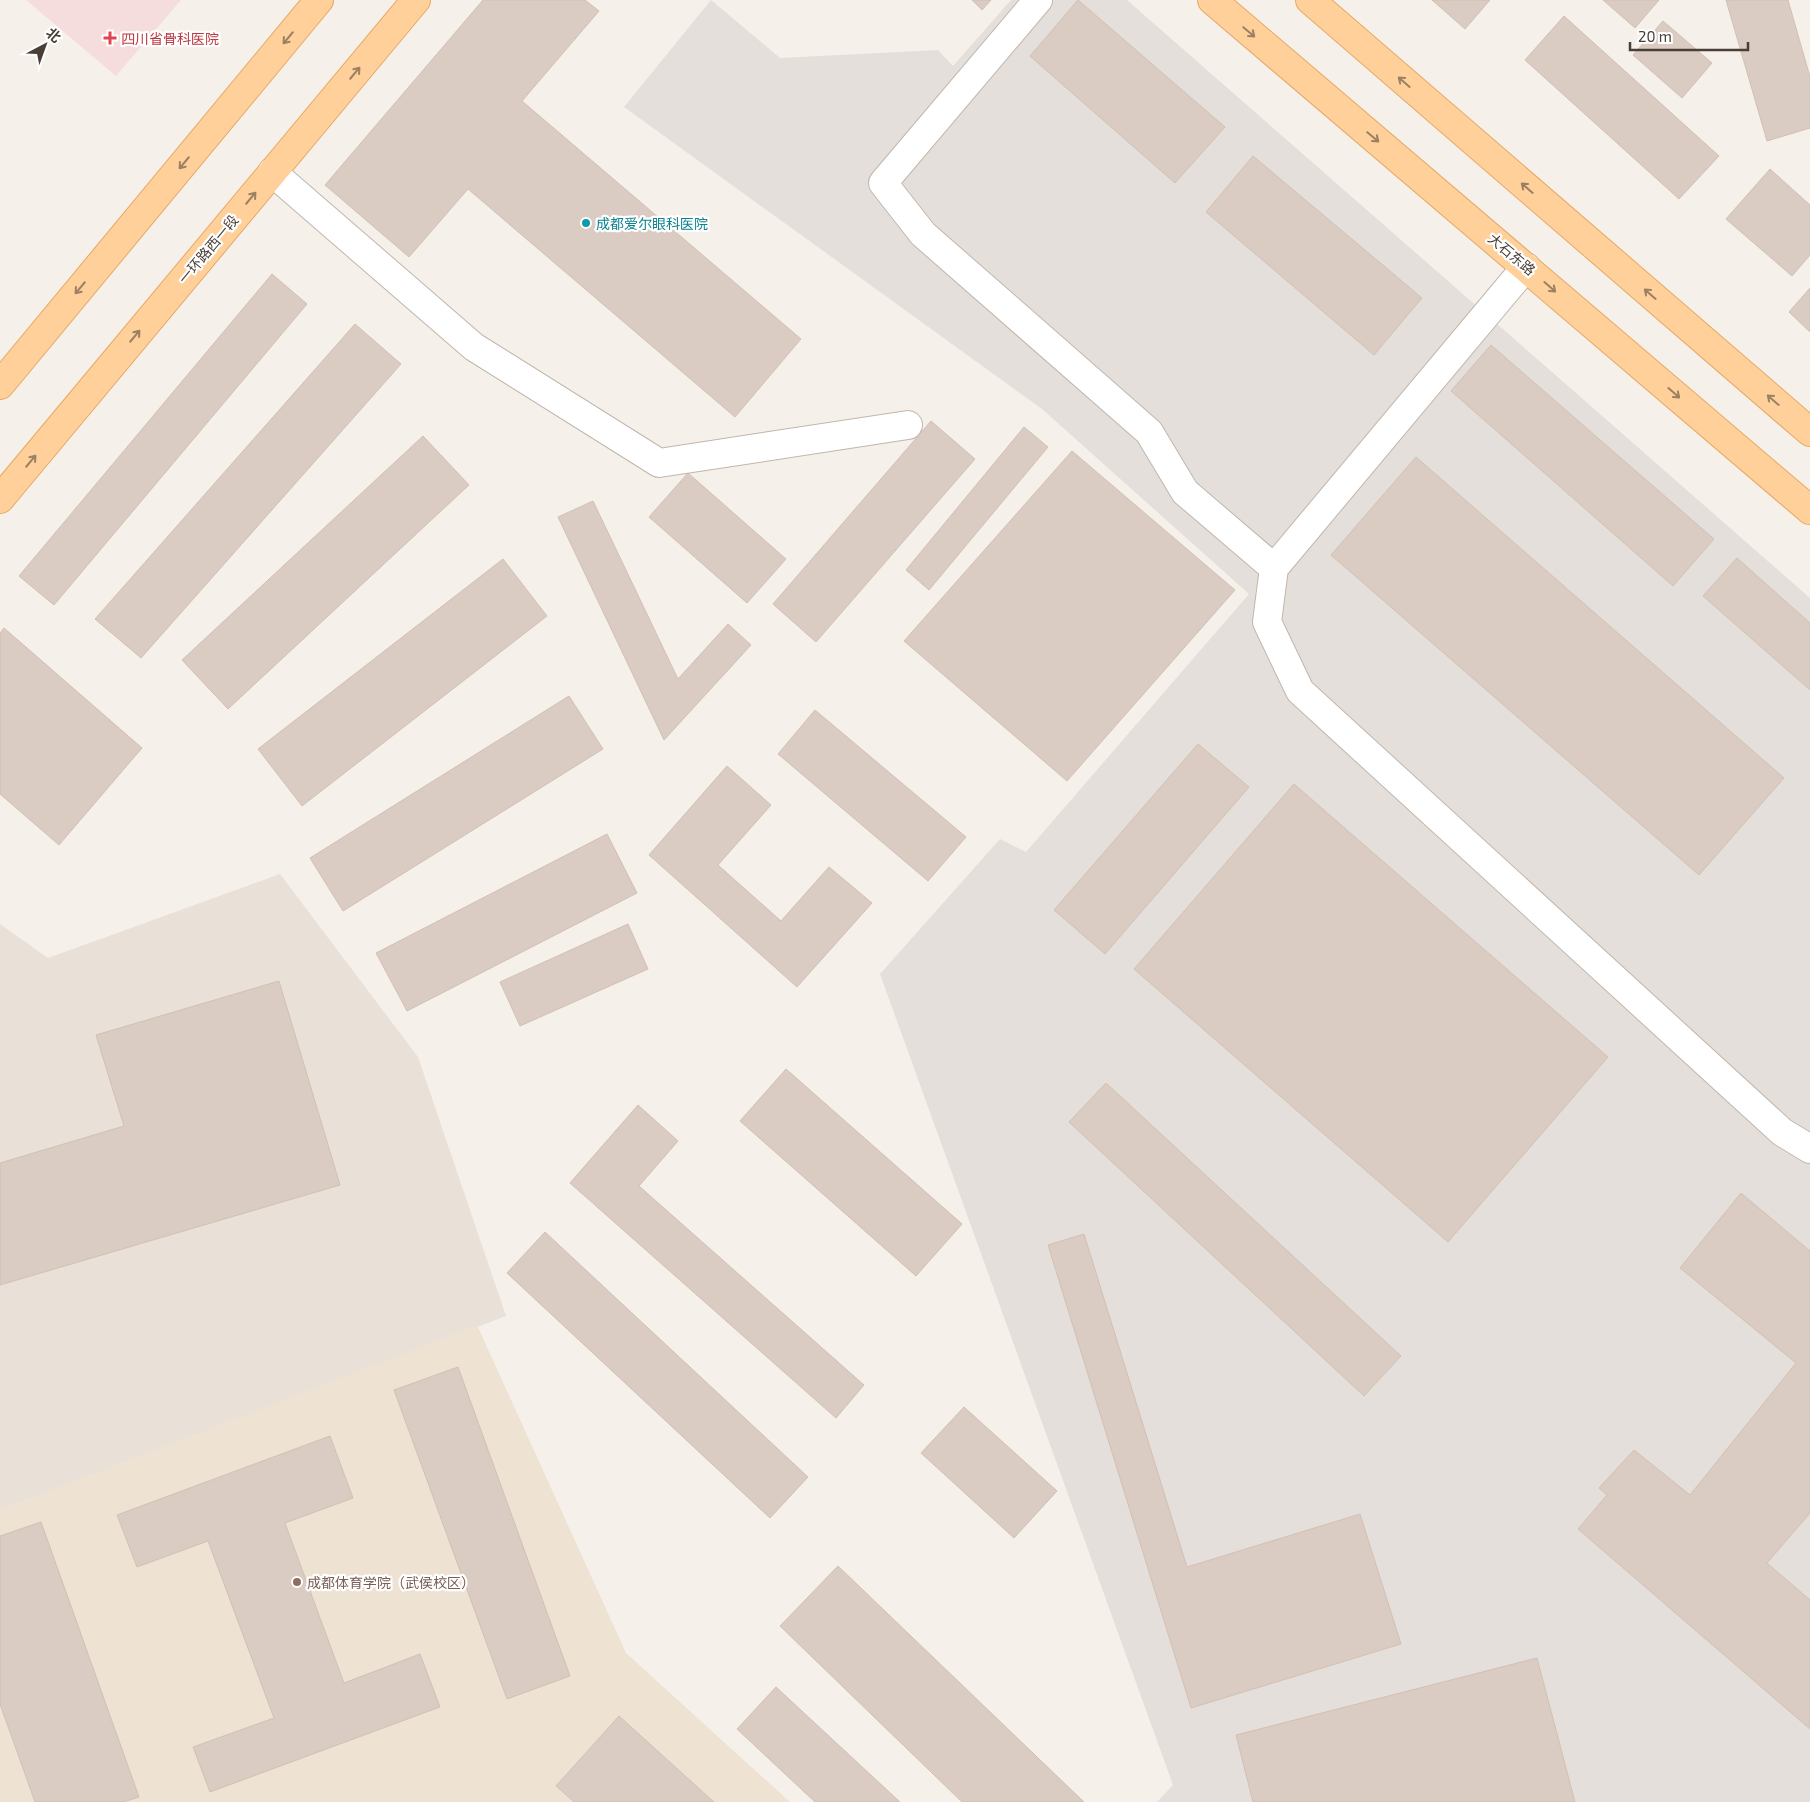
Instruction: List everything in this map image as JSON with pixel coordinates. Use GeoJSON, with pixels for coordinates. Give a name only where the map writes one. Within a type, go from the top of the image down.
{"type":"FeatureCollection","features":[{"type":"Feature","properties":{"kind":"main road"},"geometry":{"type":"LineString","coordinates":[[0,385],[319,0]]}},
{"type":"Feature","properties":{"kind":"main road","name":"一环路西一段"},"geometry":{"type":"LineString","coordinates":[[0,499],[416,0]]}},
{"type":"Feature","properties":{"kind":"main road","name":"大石东路"},"geometry":{"type":"LineString","coordinates":[[1212,0],[1810,510]]}},
{"type":"Feature","properties":{"kind":"main road"},"geometry":{"type":"LineString","coordinates":[[1310,0],[1810,432]]}},
{"type":"Feature","properties":{"kind":"lane"},"geometry":{"type":"LineString","coordinates":[[1038,0],[883,183],[923,234],[1149,432],[1185,492],[1274,568]]}},
{"type":"Feature","properties":{"kind":"lane"},"geometry":{"type":"LineString","coordinates":[[272,172],[474,347],[659,464],[908,425]]}},
{"type":"Feature","properties":{"kind":"lane"},"geometry":{"type":"LineString","coordinates":[[1526,266],[1274,568],[1266,622],[1300,691],[1782,1132],[1810,1149]]}},
{"type":"Feature","properties":{"kind":"shaded area","name":"四川省骨科医院"},"geometry":{"type":"Polygon","coordinates":[[[26,0],[181,0],[116,76],[26,0]]]}},
{"type":"Feature","properties":{"kind":"shaded area"},"geometry":{"type":"Polygon","coordinates":[[[711,0],[780,58],[938,50],[953,66],[1011,0],[1127,0],[1810,598],[1810,1802],[1157,1802],[1173,1785],[880,974],[1000,839],[1026,852],[1249,594],[1042,409],[624,107],[711,0]]]}},
{"type":"Feature","properties":{"kind":"shaded area"},"geometry":{"type":"Polygon","coordinates":[[[280,874],[418,1057],[506,1316],[0,1510],[0,924],[48,958],[280,874]]]}},
{"type":"Feature","properties":{"kind":"shaded area","name":"成都体育学院（武侯校区）"},"geometry":{"type":"Polygon","coordinates":[[[477,1325],[626,1653],[790,1802],[0,1802],[0,1510],[477,1325]]]}},
{"type":"Feature","properties":{"kind":"building","name":"成都爱尔眼科医院"},"geometry":{"type":"Polygon","coordinates":[[[483,0],[585,0],[599,11],[522,101],[801,339],[735,417],[468,189],[409,257],[325,185],[483,0]]]}},
{"type":"Feature","properties":{"kind":"building"},"geometry":{"type":"Polygon","coordinates":[[[972,0],[991,0],[982,10],[972,0]]]}},
{"type":"Feature","properties":{"kind":"building"},"geometry":{"type":"Polygon","coordinates":[[[1078,0],[1225,127],[1175,183],[1030,56],[1078,0]]]}},
{"type":"Feature","properties":{"kind":"building"},"geometry":{"type":"Polygon","coordinates":[[[1432,0],[1490,0],[1465,29],[1432,0]]]}},
{"type":"Feature","properties":{"kind":"building"},"geometry":{"type":"Polygon","coordinates":[[[1603,0],[1659,0],[1635,28],[1603,0]]]}},
{"type":"Feature","properties":{"kind":"building"},"geometry":{"type":"Polygon","coordinates":[[[1726,0],[1788,0],[1810,77],[1810,128],[1767,141],[1726,0]]]}},
{"type":"Feature","properties":{"kind":"building"},"geometry":{"type":"Polygon","coordinates":[[[1564,16],[1719,156],[1679,199],[1525,60],[1564,16]]]}},
{"type":"Feature","properties":{"kind":"building"},"geometry":{"type":"Polygon","coordinates":[[[1663,21],[1712,63],[1682,98],[1633,55],[1663,21]]]}},
{"type":"Feature","properties":{"kind":"building"},"geometry":{"type":"Polygon","coordinates":[[[1253,156],[1422,298],[1374,355],[1206,212],[1253,156]]]}},
{"type":"Feature","properties":{"kind":"building"},"geometry":{"type":"Polygon","coordinates":[[[1770,169],[1810,205],[1810,255],[1792,276],[1726,219],[1770,169]]]}},
{"type":"Feature","properties":{"kind":"building"},"geometry":{"type":"Polygon","coordinates":[[[272,274],[307,304],[54,605],[19,576],[272,274]]]}},
{"type":"Feature","properties":{"kind":"building"},"geometry":{"type":"Polygon","coordinates":[[[1810,288],[1810,332],[1789,312],[1810,288]]]}},
{"type":"Feature","properties":{"kind":"building"},"geometry":{"type":"Polygon","coordinates":[[[355,324],[401,364],[141,658],[95,619],[355,324]]]}},
{"type":"Feature","properties":{"kind":"building"},"geometry":{"type":"Polygon","coordinates":[[[1491,345],[1714,539],[1673,586],[1451,391],[1491,345]]]}},
{"type":"Feature","properties":{"kind":"building"},"geometry":{"type":"Polygon","coordinates":[[[931,421],[975,459],[816,642],[773,604],[931,421]]]}},
{"type":"Feature","properties":{"kind":"building"},"geometry":{"type":"Polygon","coordinates":[[[1024,427],[1048,447],[929,590],[906,570],[1024,427]]]}},
{"type":"Feature","properties":{"kind":"building"},"geometry":{"type":"Polygon","coordinates":[[[423,436],[469,485],[228,709],[182,660],[423,436]]]}},
{"type":"Feature","properties":{"kind":"building"},"geometry":{"type":"Polygon","coordinates":[[[1072,451],[1235,590],[1067,781],[904,641],[1072,451]]]}},
{"type":"Feature","properties":{"kind":"building"},"geometry":{"type":"Polygon","coordinates":[[[1416,457],[1784,778],[1699,875],[1331,555],[1416,457]]]}},
{"type":"Feature","properties":{"kind":"building"},"geometry":{"type":"Polygon","coordinates":[[[688,473],[786,559],[747,603],[649,517],[688,473]]]}},
{"type":"Feature","properties":{"kind":"building"},"geometry":{"type":"Polygon","coordinates":[[[593,501],[678,679],[728,624],[751,645],[664,740],[558,517],[593,501]]]}},
{"type":"Feature","properties":{"kind":"building"},"geometry":{"type":"Polygon","coordinates":[[[1737,558],[1810,623],[1810,690],[1703,596],[1737,558]]]}},
{"type":"Feature","properties":{"kind":"building"},"geometry":{"type":"Polygon","coordinates":[[[503,559],[547,616],[302,806],[258,749],[503,559]]]}},
{"type":"Feature","properties":{"kind":"building"},"geometry":{"type":"Polygon","coordinates":[[[4,628],[142,748],[59,845],[0,794],[0,633],[4,628]]]}},
{"type":"Feature","properties":{"kind":"building"},"geometry":{"type":"Polygon","coordinates":[[[569,696],[603,749],[343,911],[310,858],[569,696]]]}},
{"type":"Feature","properties":{"kind":"building"},"geometry":{"type":"Polygon","coordinates":[[[815,710],[966,837],[928,881],[778,754],[815,710]]]}},
{"type":"Feature","properties":{"kind":"building"},"geometry":{"type":"Polygon","coordinates":[[[1198,744],[1249,787],[1105,954],[1054,910],[1198,744]]]}},
{"type":"Feature","properties":{"kind":"building"},"geometry":{"type":"Polygon","coordinates":[[[727,766],[771,805],[718,865],[781,921],[829,867],[872,903],[797,987],[649,855],[727,766]]]}},
{"type":"Feature","properties":{"kind":"building"},"geometry":{"type":"Polygon","coordinates":[[[1294,784],[1608,1057],[1448,1242],[1134,969],[1294,784]]]}},
{"type":"Feature","properties":{"kind":"building"},"geometry":{"type":"Polygon","coordinates":[[[607,834],[637,893],[407,1011],[376,953],[607,834]]]}},
{"type":"Feature","properties":{"kind":"building"},"geometry":{"type":"Polygon","coordinates":[[[628,924],[648,969],[520,1026],[500,982],[628,924]]]}},
{"type":"Feature","properties":{"kind":"building"},"geometry":{"type":"Polygon","coordinates":[[[279,981],[340,1185],[0,1285],[0,1163],[124,1126],[96,1035],[279,981]]]}},
{"type":"Feature","properties":{"kind":"building"},"geometry":{"type":"Polygon","coordinates":[[[786,1069],[962,1224],[916,1276],[740,1121],[786,1069]]]}},
{"type":"Feature","properties":{"kind":"building"},"geometry":{"type":"Polygon","coordinates":[[[1106,1083],[1401,1356],[1364,1396],[1069,1122],[1106,1083]]]}},
{"type":"Feature","properties":{"kind":"building"},"geometry":{"type":"Polygon","coordinates":[[[638,1105],[678,1141],[639,1186],[864,1385],[836,1418],[570,1183],[638,1105]]]}},
{"type":"Feature","properties":{"kind":"building"},"geometry":{"type":"Polygon","coordinates":[[[1741,1193],[1810,1251],[1810,1513],[1767,1563],[1810,1600],[1810,1729],[1578,1529],[1607,1495],[1599,1488],[1634,1450],[1690,1495],[1796,1363],[1680,1268],[1741,1193]]]}},
{"type":"Feature","properties":{"kind":"building"},"geometry":{"type":"Polygon","coordinates":[[[545,1232],[808,1477],[770,1518],[507,1273],[545,1232]]]}},
{"type":"Feature","properties":{"kind":"building"},"geometry":{"type":"Polygon","coordinates":[[[1084,1234],[1187,1567],[1360,1514],[1401,1644],[1191,1708],[1048,1245],[1084,1234]]]}},
{"type":"Feature","properties":{"kind":"building"},"geometry":{"type":"Polygon","coordinates":[[[458,1367],[570,1676],[507,1699],[394,1390],[458,1367]]]}},
{"type":"Feature","properties":{"kind":"building"},"geometry":{"type":"Polygon","coordinates":[[[964,1407],[1057,1491],[1014,1538],[921,1453],[964,1407]]]}},
{"type":"Feature","properties":{"kind":"building"},"geometry":{"type":"Polygon","coordinates":[[[330,1436],[353,1498],[285,1523],[344,1683],[420,1654],[440,1707],[210,1792],[193,1747],[274,1718],[208,1541],[137,1567],[117,1515],[330,1436]]]}},
{"type":"Feature","properties":{"kind":"building"},"geometry":{"type":"Polygon","coordinates":[[[41,1522],[139,1797],[123,1802],[35,1802],[0,1704],[0,1536],[41,1522]]]}},
{"type":"Feature","properties":{"kind":"building"},"geometry":{"type":"Polygon","coordinates":[[[838,1566],[1084,1802],[962,1802],[780,1626],[838,1566]]]}},
{"type":"Feature","properties":{"kind":"building"},"geometry":{"type":"Polygon","coordinates":[[[1537,1658],[1575,1802],[1253,1802],[1236,1735],[1537,1658]]]}},
{"type":"Feature","properties":{"kind":"building"},"geometry":{"type":"Polygon","coordinates":[[[776,1687],[900,1802],[815,1802],[737,1729],[776,1687]]]}},
{"type":"Feature","properties":{"kind":"building"},"geometry":{"type":"Polygon","coordinates":[[[619,1716],[714,1802],[574,1802],[556,1786],[619,1716]]]}},
{"type":"Feature","properties":{"kind":"place","name":"四川省骨科医院"},"geometry":{"type":"Point","coordinates":[110,38]}},
{"type":"Feature","properties":{"kind":"place","name":"成都爱尔眼科医院"},"geometry":{"type":"Point","coordinates":[586,223]}},
{"type":"Feature","properties":{"kind":"place","name":"成都体育学院（武侯校区）"},"geometry":{"type":"Point","coordinates":[297,1582]}}]}
